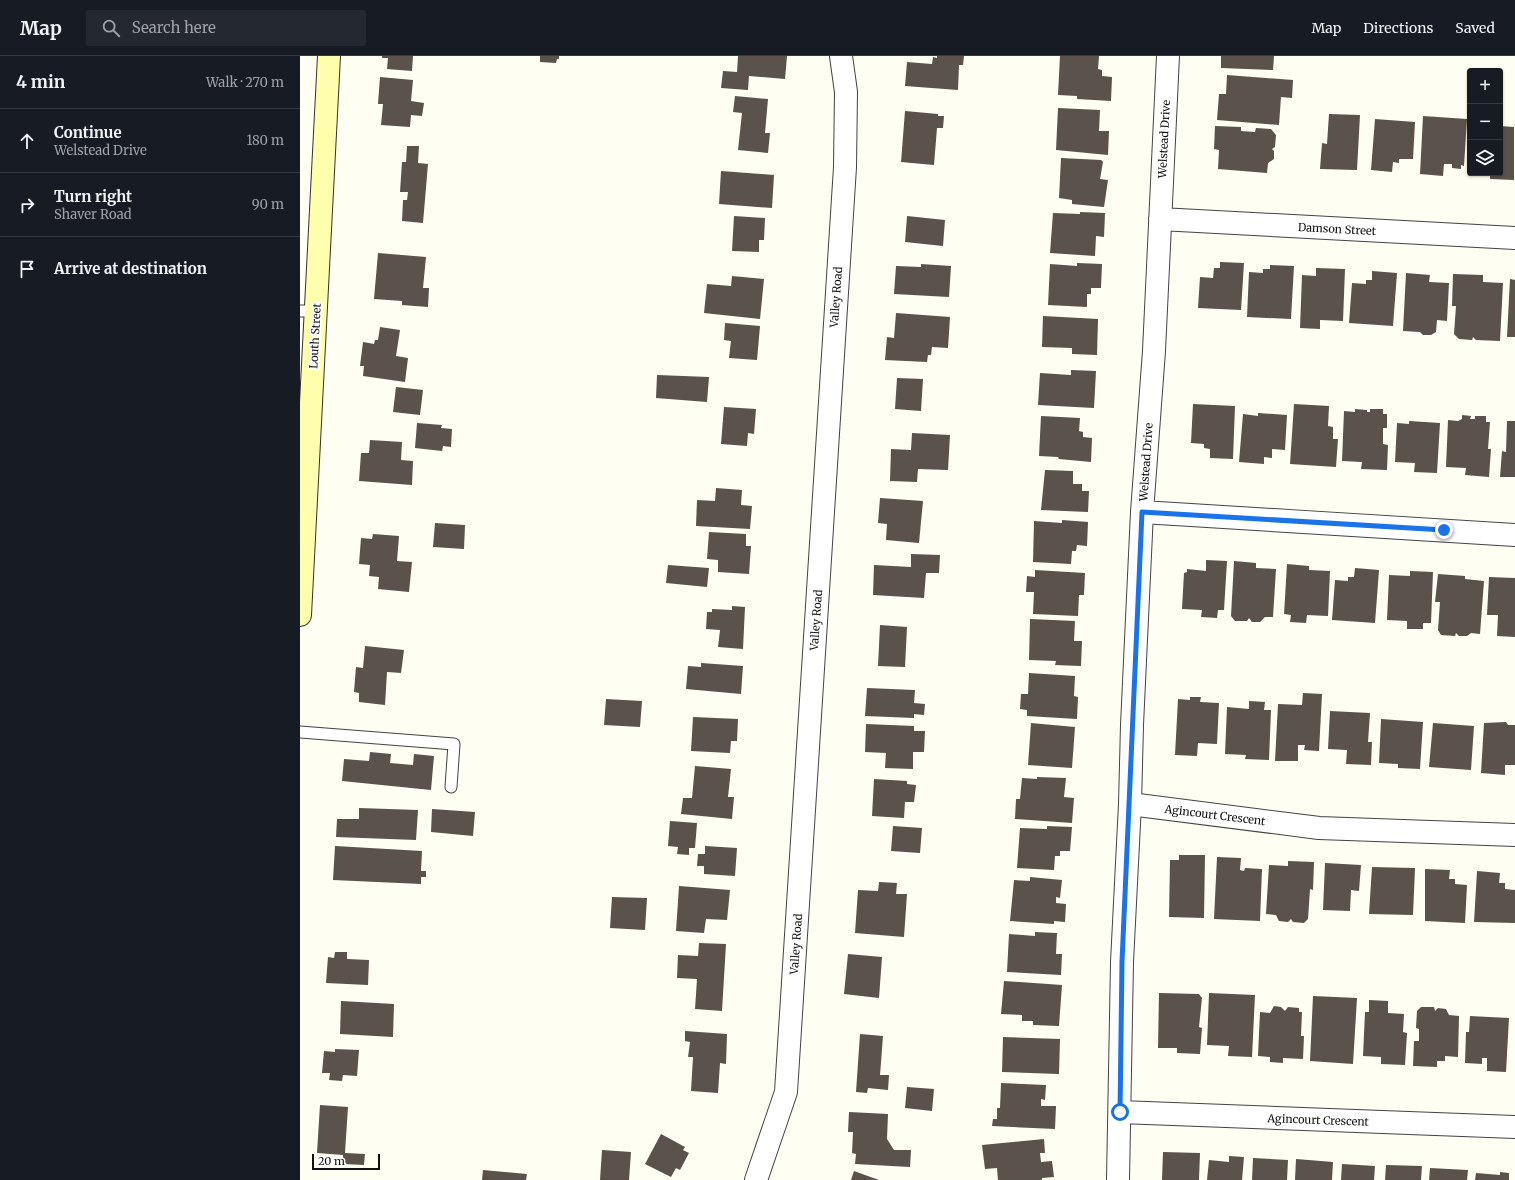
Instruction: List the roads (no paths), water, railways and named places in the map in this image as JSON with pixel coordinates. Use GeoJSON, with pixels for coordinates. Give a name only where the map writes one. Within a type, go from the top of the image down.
{"type":"FeatureCollection","features":[{"type":"Feature","properties":{"kind":"main road","name":"Louth Street"},"geometry":{"type":"LineString","coordinates":[[300,616],[308,311],[329,56]]}},
{"type":"Feature","properties":{"kind":"street","name":"Valley Road"},"geometry":{"type":"LineString","coordinates":[[756,1180],[786,1092],[845,166],[846,92],[841,56]]}},
{"type":"Feature","properties":{"kind":"street","name":"Welstead Drive"},"geometry":{"type":"LineString","coordinates":[[1118,1180],[1122,962],[1130,804],[1132,726],[1142,512],[1154,351],[1168,56]]}},
{"type":"Feature","properties":{"kind":"street","name":"Damson Street"},"geometry":{"type":"LineString","coordinates":[[1160,219],[1515,238]]}},
{"type":"Feature","properties":{"kind":"street"},"geometry":{"type":"LineString","coordinates":[[1142,512],[1515,535]]}},
{"type":"Feature","properties":{"kind":"street","name":"Agincourt Crescent"},"geometry":{"type":"LineString","coordinates":[[1130,804],[1319,828],[1515,835]]}},
{"type":"Feature","properties":{"kind":"street","name":"Agincourt Crescent"},"geometry":{"type":"LineString","coordinates":[[1120,1112],[1515,1127]]}},
{"type":"Feature","properties":{"kind":"lane"},"geometry":{"type":"LineString","coordinates":[[300,732],[454,744],[450,787]]}}]}
